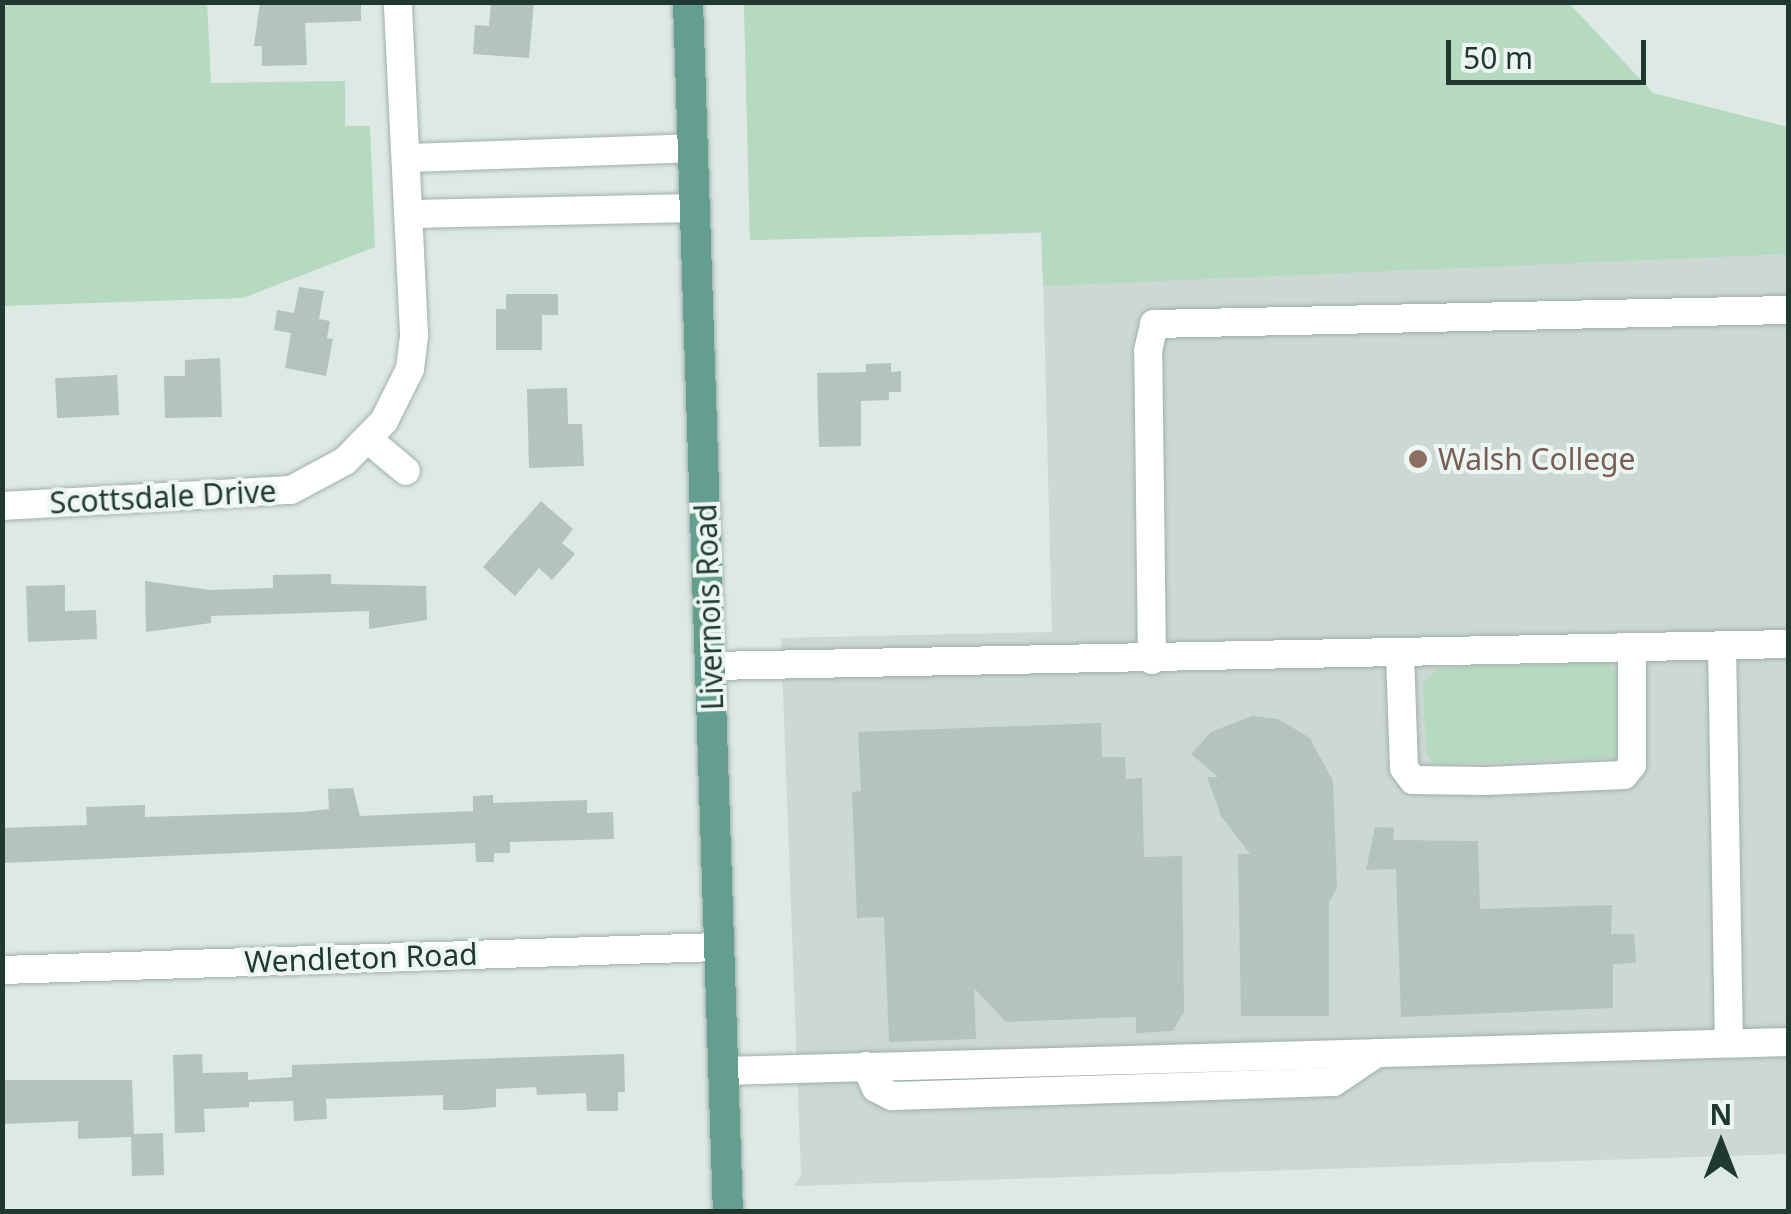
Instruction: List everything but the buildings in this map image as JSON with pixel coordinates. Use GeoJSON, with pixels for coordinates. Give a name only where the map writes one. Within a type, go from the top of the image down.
{"type":"FeatureCollection","features":[{"type":"Feature","properties":{"kind":"main road","name":"Livernois Road"},"geometry":{"type":"LineString","coordinates":[[688,2],[728,1212]]}},
{"type":"Feature","properties":{"kind":"street","name":"Scottsdale Drive"},"geometry":{"type":"LineString","coordinates":[[2,506],[263,496],[318,478],[369,440],[399,398],[410,368],[411,214],[398,2]]}},
{"type":"Feature","properties":{"kind":"street"},"geometry":{"type":"LineString","coordinates":[[409,158],[691,148]]}},
{"type":"Feature","properties":{"kind":"street"},"geometry":{"type":"LineString","coordinates":[[411,214],[693,208]]}},
{"type":"Feature","properties":{"kind":"street"},"geometry":{"type":"LineString","coordinates":[[1152,660],[1148,351],[1154,324],[1788,310]]}},
{"type":"Feature","properties":{"kind":"street"},"geometry":{"type":"LineString","coordinates":[[369,440],[406,471]]}},
{"type":"Feature","properties":{"kind":"street"},"geometry":{"type":"LineString","coordinates":[[712,666],[1788,644]]}},
{"type":"Feature","properties":{"kind":"street"},"geometry":{"type":"LineString","coordinates":[[1722,645],[1728,1043]]}},
{"type":"Feature","properties":{"kind":"street"},"geometry":{"type":"LineString","coordinates":[[1400,654],[1404,768],[1413,780],[1486,781],[1624,775],[1632,766],[1632,648]]}},
{"type":"Feature","properties":{"kind":"street","name":"Wendleton Road"},"geometry":{"type":"LineString","coordinates":[[2,970],[719,946]]}},
{"type":"Feature","properties":{"kind":"street"},"geometry":{"type":"LineString","coordinates":[[723,1071],[1788,1042]]}},
{"type":"Feature","properties":{"kind":"shaded area","name":"Walsh College"},"geometry":{"type":"Polygon","coordinates":[[[744,3],[1788,210],[1788,1154],[794,1186],[801,1175],[781,638],[1052,632],[1042,233],[750,240],[744,3]]]}},
{"type":"Feature","properties":{"kind":"green space"},"geometry":{"type":"Polygon","coordinates":[[[2,3],[207,3],[211,83],[345,81],[345,126],[370,126],[375,247],[243,298],[3,306],[2,3]]]}},
{"type":"Feature","properties":{"kind":"green space"},"geometry":{"type":"Polygon","coordinates":[[[744,3],[1569,3],[1653,93],[1788,127],[1788,254],[1043,286],[1041,232],[750,240],[744,3]]]}},
{"type":"Feature","properties":{"kind":"green space"},"geometry":{"type":"Polygon","coordinates":[[[1606,662],[1623,683],[1623,749],[1615,758],[1435,764],[1426,753],[1423,683],[1438,668],[1606,662]]]}},
{"type":"Feature","properties":{"kind":"place","name":"Walsh College"},"geometry":{"type":"Point","coordinates":[1418,459]}}]}
